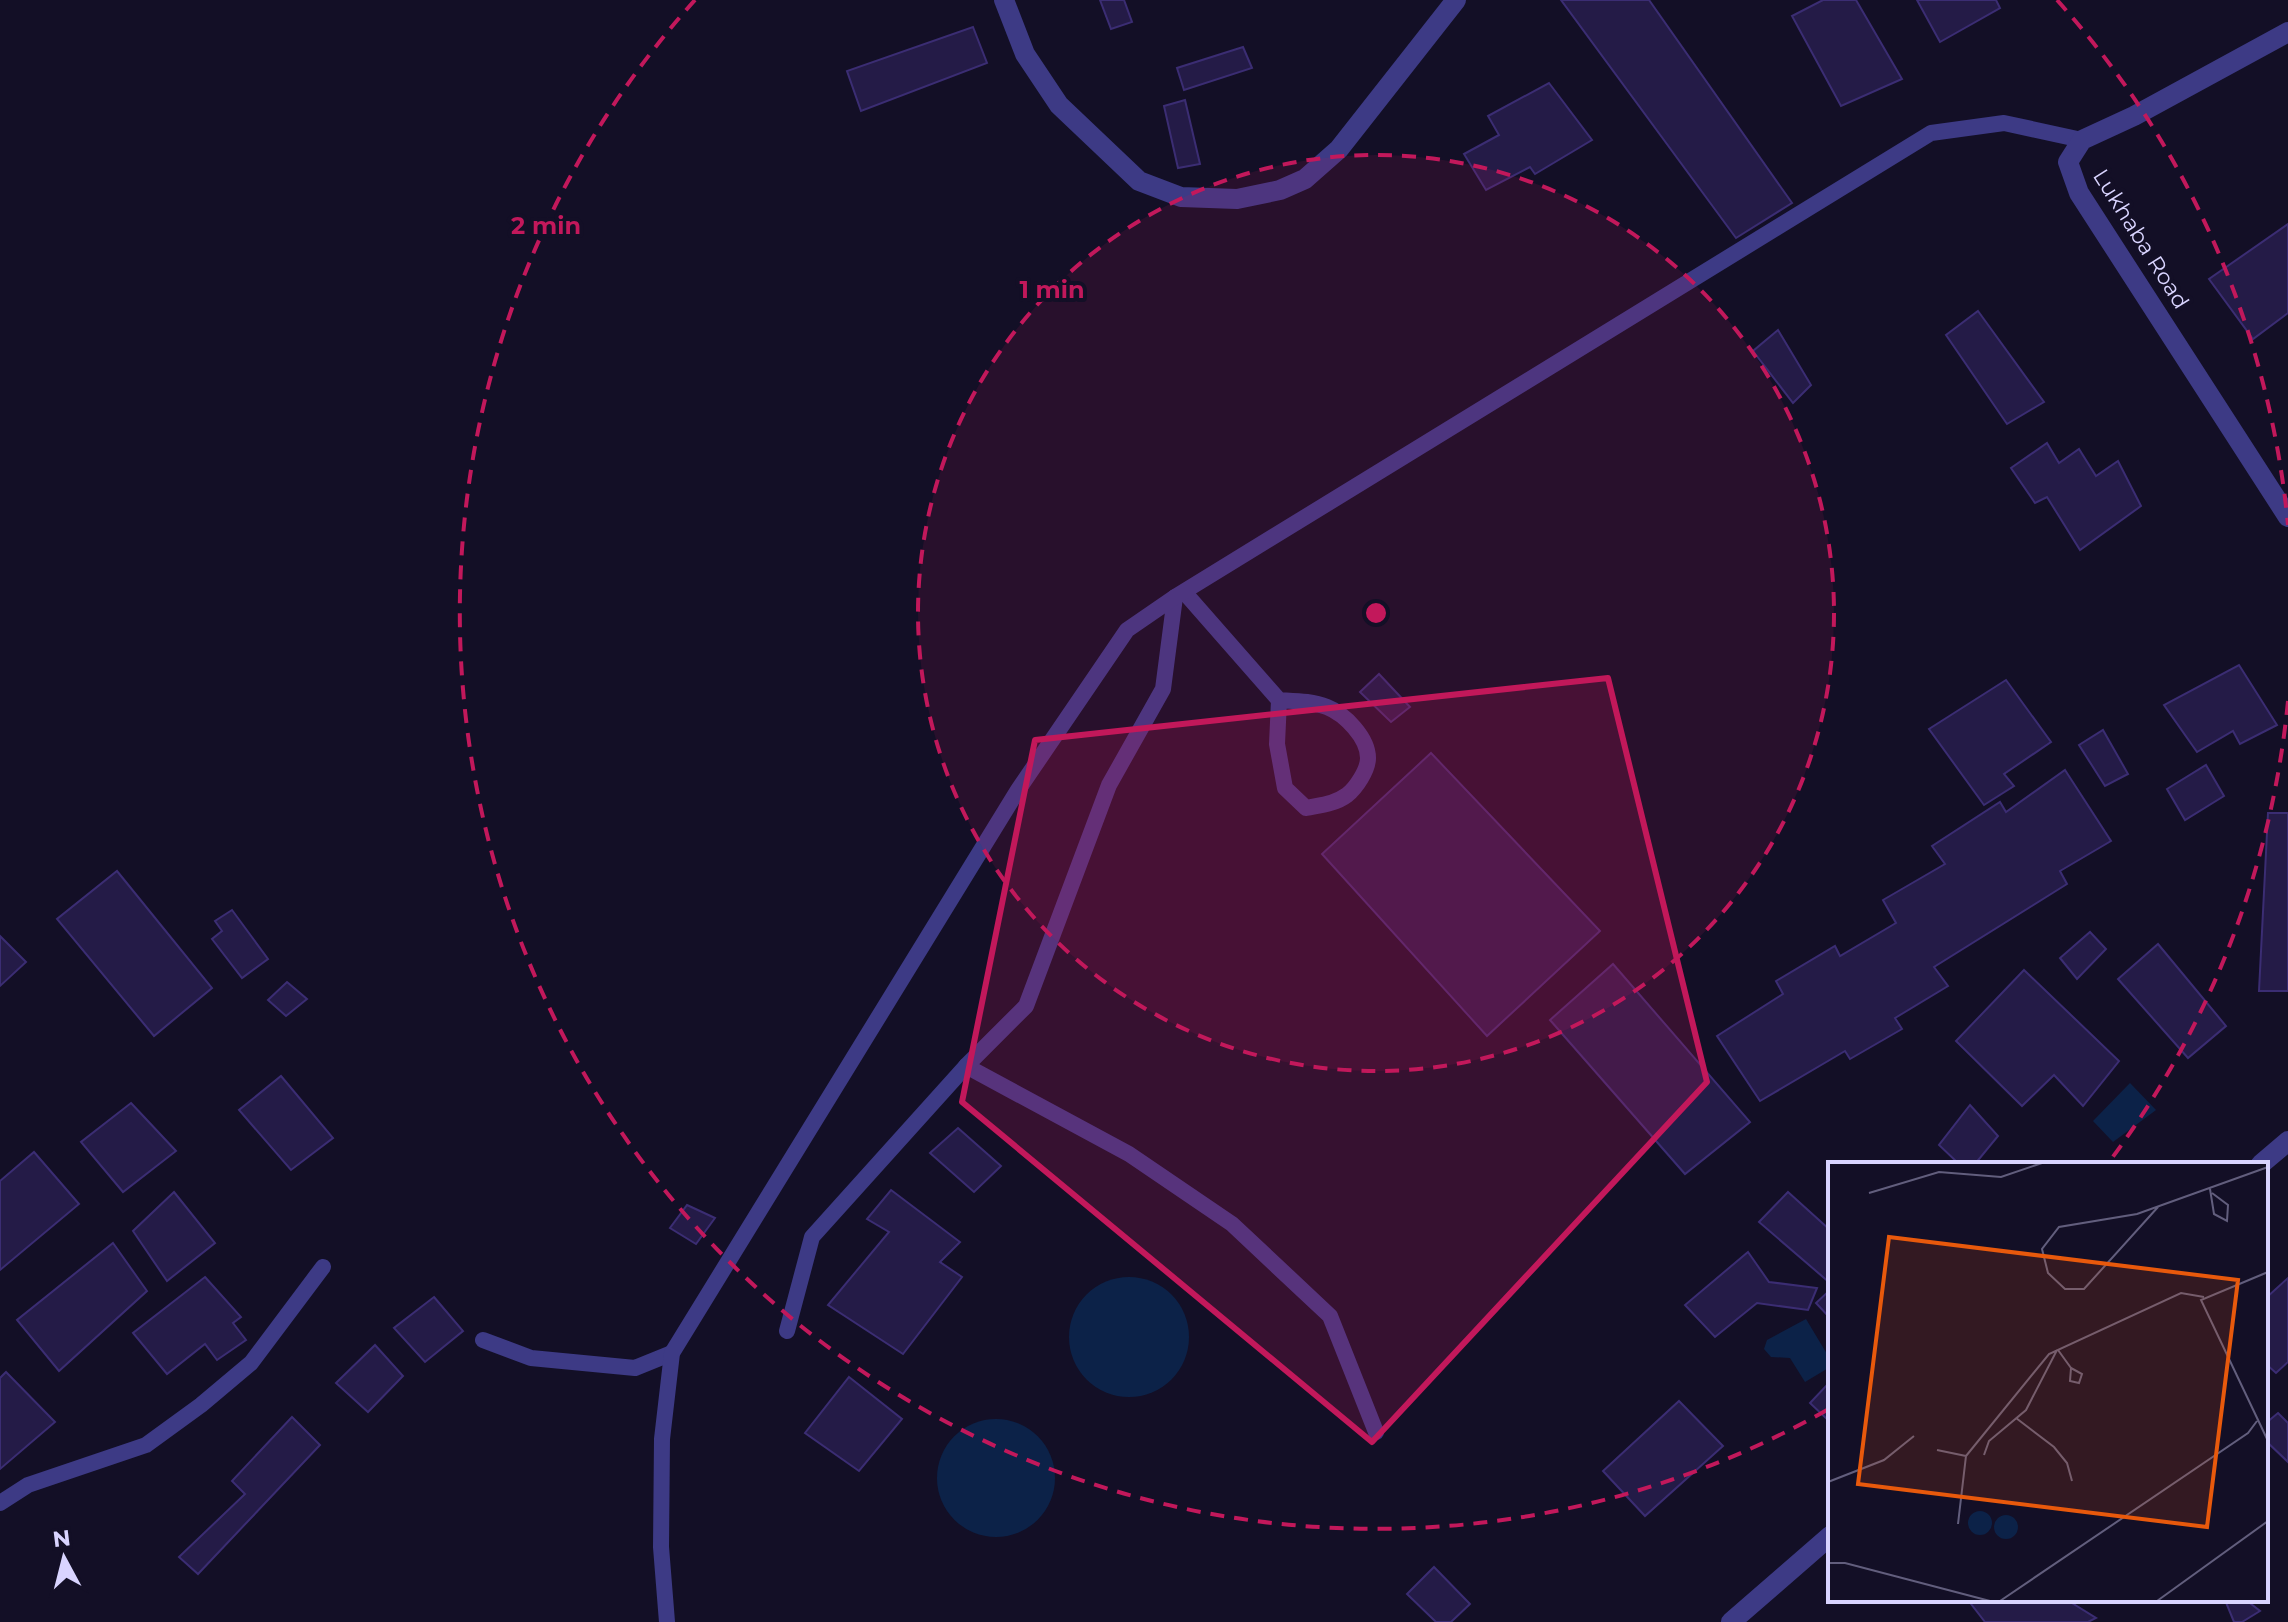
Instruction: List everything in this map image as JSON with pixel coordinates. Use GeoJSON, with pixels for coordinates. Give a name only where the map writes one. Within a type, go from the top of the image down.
{"type":"FeatureCollection","features":[{"type":"Feature","properties":{"kind":"street"},"geometry":{"type":"LineString","coordinates":[[1004,0],[1025,54],[1059,105],[1139,181],[1181,197],[1237,199],[1280,190],[1305,179],[1339,149],[1456,0]]}},
{"type":"Feature","properties":{"kind":"street"},"geometry":{"type":"LineString","coordinates":[[2082,140],[2134,116],[2288,32]]}},
{"type":"Feature","properties":{"kind":"street","name":"Lukhaba Road"},"geometry":{"type":"LineString","coordinates":[[2082,140],[2068,162],[2079,193],[2288,517]]}},
{"type":"Feature","properties":{"kind":"street"},"geometry":{"type":"LineString","coordinates":[[2263,1162],[2288,1141]]}},
{"type":"Feature","properties":{"kind":"street"},"geometry":{"type":"LineString","coordinates":[[1731,1622],[1828,1538]]}},
{"type":"Feature","properties":{"kind":"lane"},"geometry":{"type":"LineString","coordinates":[[667,1622],[661,1547],[662,1439],[672,1353],[1018,790],[1127,630],[1931,133],[2004,123],[2082,140]]}},
{"type":"Feature","properties":{"kind":"lane"},"geometry":{"type":"LineString","coordinates":[[1180,595],[1279,700],[1330,707],[1360,735],[1368,758],[1361,778],[1348,795],[1328,804],[1306,808],[1285,788],[1277,744],[1279,700]]}},
{"type":"Feature","properties":{"kind":"lane"},"geometry":{"type":"LineString","coordinates":[[787,1331],[812,1237],[966,1066],[1026,1006],[1109,785],[1163,689],[1180,595]]}},
{"type":"Feature","properties":{"kind":"lane"},"geometry":{"type":"LineString","coordinates":[[966,1066],[1129,1154],[1232,1224],[1330,1316],[1376,1432]]}},
{"type":"Feature","properties":{"kind":"lane"},"geometry":{"type":"LineString","coordinates":[[0,1503],[28,1485],[146,1445],[201,1405],[251,1363],[323,1267]]}},
{"type":"Feature","properties":{"kind":"lane"},"geometry":{"type":"LineString","coordinates":[[483,1340],[531,1358],[635,1368],[672,1353]]}},
{"type":"Feature","properties":{"kind":"highlighted area"},"geometry":{"type":"Polygon","coordinates":[[[1608,678],[1707,1082],[1372,1442],[962,1102],[1035,740],[1608,678]]]}},
{"type":"Feature","properties":{"kind":"water"},"geometry":{"type":"Polygon","coordinates":[[[2130,1083],[2156,1110],[2113,1142],[2093,1121],[2130,1083]]]}},
{"type":"Feature","properties":{"kind":"water"},"geometry":{"type":"Polygon","coordinates":[[[1129,1277],[1152,1282],[1171,1295],[1184,1314],[1189,1337],[1184,1360],[1171,1379],[1152,1392],[1129,1397],[1106,1392],[1087,1379],[1074,1360],[1069,1337],[1074,1314],[1087,1295],[1106,1282],[1129,1277]]]}},
{"type":"Feature","properties":{"kind":"water"},"geometry":{"type":"Polygon","coordinates":[[[1806,1319],[1828,1356],[1828,1368],[1805,1382],[1790,1358],[1771,1357],[1764,1349],[1767,1340],[1806,1319]]]}},
{"type":"Feature","properties":{"kind":"water"},"geometry":{"type":"Polygon","coordinates":[[[996,1419],[1019,1423],[1038,1436],[1051,1455],[1055,1478],[1051,1501],[1038,1520],[1019,1533],[996,1537],[973,1533],[954,1520],[941,1501],[937,1478],[941,1455],[954,1436],[973,1423],[996,1419]]]}},
{"type":"Feature","properties":{"kind":"building"},"geometry":{"type":"Polygon","coordinates":[[[1100,0],[1124,0],[1132,22],[1111,29],[1100,0]]]}},
{"type":"Feature","properties":{"kind":"building"},"geometry":{"type":"Polygon","coordinates":[[[1561,0],[1649,0],[1792,203],[1736,238],[1561,0]]]}},
{"type":"Feature","properties":{"kind":"building"},"geometry":{"type":"Polygon","coordinates":[[[1823,0],[1856,0],[1902,79],[1841,106],[1792,16],[1823,0]]]}},
{"type":"Feature","properties":{"kind":"building"},"geometry":{"type":"Polygon","coordinates":[[[1917,0],[1996,0],[2000,8],[1940,42],[1917,0]]]}},
{"type":"Feature","properties":{"kind":"building"},"geometry":{"type":"Polygon","coordinates":[[[973,27],[987,63],[861,111],[847,71],[973,27]]]}},
{"type":"Feature","properties":{"kind":"building"},"geometry":{"type":"Polygon","coordinates":[[[1243,47],[1252,68],[1184,90],[1177,68],[1243,47]]]}},
{"type":"Feature","properties":{"kind":"building"},"geometry":{"type":"Polygon","coordinates":[[[1549,83],[1592,140],[1535,174],[1530,167],[1486,190],[1464,154],[1499,135],[1488,116],[1549,83]]]}},
{"type":"Feature","properties":{"kind":"building"},"geometry":{"type":"Polygon","coordinates":[[[1185,100],[1200,164],[1178,168],[1164,106],[1185,100]]]}},
{"type":"Feature","properties":{"kind":"building"},"geometry":{"type":"Polygon","coordinates":[[[2288,224],[2288,313],[2253,339],[2209,279],[2288,224]]]}},
{"type":"Feature","properties":{"kind":"building"},"geometry":{"type":"Polygon","coordinates":[[[1978,311],[2044,402],[2007,424],[1946,335],[1978,311]]]}},
{"type":"Feature","properties":{"kind":"building"},"geometry":{"type":"Polygon","coordinates":[[[1778,330],[1811,385],[1793,403],[1753,351],[1778,330]]]}},
{"type":"Feature","properties":{"kind":"building"},"geometry":{"type":"Polygon","coordinates":[[[2047,443],[2059,463],[2079,449],[2096,476],[2118,461],[2141,506],[2080,550],[2047,497],[2035,503],[2011,468],[2047,443]]]}},
{"type":"Feature","properties":{"kind":"building"},"geometry":{"type":"Polygon","coordinates":[[[2239,665],[2277,725],[2240,744],[2233,731],[2197,752],[2164,705],[2239,665]]]}},
{"type":"Feature","properties":{"kind":"building"},"geometry":{"type":"Polygon","coordinates":[[[1379,674],[1410,707],[1391,722],[1360,692],[1379,674]]]}},
{"type":"Feature","properties":{"kind":"building"},"geometry":{"type":"Polygon","coordinates":[[[2006,680],[2051,742],[2004,774],[2014,786],[1984,805],[1929,729],[2006,680]]]}},
{"type":"Feature","properties":{"kind":"building"},"geometry":{"type":"Polygon","coordinates":[[[2103,730],[2128,774],[2105,786],[2079,745],[2103,730]]]}},
{"type":"Feature","properties":{"kind":"building"},"geometry":{"type":"Polygon","coordinates":[[[1431,753],[1600,931],[1487,1036],[1322,854],[1431,753]]]}},
{"type":"Feature","properties":{"kind":"building"},"geometry":{"type":"Polygon","coordinates":[[[2206,765],[2224,796],[2185,820],[2167,789],[2206,765]]]}},
{"type":"Feature","properties":{"kind":"building"},"geometry":{"type":"Polygon","coordinates":[[[2065,770],[2111,841],[2060,871],[2067,884],[1934,967],[1948,986],[1895,1018],[1902,1029],[1850,1059],[1845,1051],[1760,1101],[1717,1036],[1783,994],[1776,981],[1835,946],[1840,956],[1896,923],[1883,900],[1945,864],[1932,846],[2000,802],[2006,812],[2065,770]]]}},
{"type":"Feature","properties":{"kind":"building"},"geometry":{"type":"Polygon","coordinates":[[[2268,813],[2288,813],[2288,991],[2259,991],[2268,813]]]}},
{"type":"Feature","properties":{"kind":"building"},"geometry":{"type":"Polygon","coordinates":[[[117,871],[212,988],[154,1036],[57,919],[117,871]]]}},
{"type":"Feature","properties":{"kind":"building"},"geometry":{"type":"Polygon","coordinates":[[[232,910],[268,959],[242,978],[212,939],[222,931],[215,921],[232,910]]]}},
{"type":"Feature","properties":{"kind":"building"},"geometry":{"type":"Polygon","coordinates":[[[2090,932],[2106,949],[2077,979],[2060,958],[2090,932]]]}},
{"type":"Feature","properties":{"kind":"building"},"geometry":{"type":"Polygon","coordinates":[[[0,936],[26,962],[0,986],[0,936]]]}},
{"type":"Feature","properties":{"kind":"building"},"geometry":{"type":"Polygon","coordinates":[[[2158,944],[2226,1026],[2188,1058],[2118,979],[2158,944]]]}},
{"type":"Feature","properties":{"kind":"building"},"geometry":{"type":"Polygon","coordinates":[[[1613,964],[1750,1122],[1685,1174],[1550,1020],[1613,964]]]}},
{"type":"Feature","properties":{"kind":"building"},"geometry":{"type":"Polygon","coordinates":[[[2024,970],[2119,1061],[2083,1106],[2054,1075],[2022,1106],[1956,1041],[2024,970]]]}},
{"type":"Feature","properties":{"kind":"building"},"geometry":{"type":"Polygon","coordinates":[[[287,982],[307,999],[286,1016],[268,1000],[287,982]]]}},
{"type":"Feature","properties":{"kind":"building"},"geometry":{"type":"Polygon","coordinates":[[[281,1076],[333,1138],[291,1170],[239,1110],[281,1076]]]}},
{"type":"Feature","properties":{"kind":"building"},"geometry":{"type":"Polygon","coordinates":[[[131,1103],[176,1151],[123,1192],[81,1142],[131,1103]]]}},
{"type":"Feature","properties":{"kind":"building"},"geometry":{"type":"Polygon","coordinates":[[[1970,1105],[1998,1136],[1977,1162],[1957,1162],[1939,1145],[1970,1105]]]}},
{"type":"Feature","properties":{"kind":"building"},"geometry":{"type":"Polygon","coordinates":[[[958,1128],[1001,1166],[974,1192],[930,1153],[958,1128]]]}},
{"type":"Feature","properties":{"kind":"building"},"geometry":{"type":"Polygon","coordinates":[[[34,1152],[79,1204],[0,1270],[0,1181],[34,1152]]]}},
{"type":"Feature","properties":{"kind":"building"},"geometry":{"type":"Polygon","coordinates":[[[891,1190],[960,1242],[940,1262],[962,1277],[903,1354],[828,1305],[889,1232],[867,1219],[891,1190]]]}},
{"type":"Feature","properties":{"kind":"building"},"geometry":{"type":"Polygon","coordinates":[[[174,1192],[215,1243],[167,1281],[133,1231],[174,1192]]]}},
{"type":"Feature","properties":{"kind":"building"},"geometry":{"type":"Polygon","coordinates":[[[1788,1192],[1828,1228],[1828,1281],[1759,1222],[1788,1192]]]}},
{"type":"Feature","properties":{"kind":"building"},"geometry":{"type":"Polygon","coordinates":[[[687,1205],[715,1218],[696,1244],[670,1228],[687,1205]]]}},
{"type":"Feature","properties":{"kind":"building"},"geometry":{"type":"Polygon","coordinates":[[[113,1243],[147,1291],[59,1371],[17,1320],[113,1243]]]}},
{"type":"Feature","properties":{"kind":"building"},"geometry":{"type":"Polygon","coordinates":[[[1748,1252],[1769,1282],[1817,1288],[1808,1310],[1757,1303],[1715,1337],[1685,1305],[1748,1252]]]}},
{"type":"Feature","properties":{"kind":"building"},"geometry":{"type":"Polygon","coordinates":[[[205,1277],[241,1317],[233,1323],[246,1340],[217,1360],[205,1344],[167,1374],[133,1333],[205,1277]]]}},
{"type":"Feature","properties":{"kind":"building"},"geometry":{"type":"Polygon","coordinates":[[[2288,1278],[2288,1362],[2276,1373],[2268,1366],[2268,1296],[2288,1278]]]}},
{"type":"Feature","properties":{"kind":"building"},"geometry":{"type":"Polygon","coordinates":[[[1828,1292],[1828,1316],[1816,1303],[1828,1292]]]}},
{"type":"Feature","properties":{"kind":"building"},"geometry":{"type":"Polygon","coordinates":[[[434,1297],[463,1331],[425,1362],[394,1328],[434,1297]]]}},
{"type":"Feature","properties":{"kind":"building"},"geometry":{"type":"Polygon","coordinates":[[[375,1345],[403,1376],[368,1412],[336,1383],[375,1345]]]}},
{"type":"Feature","properties":{"kind":"building"},"geometry":{"type":"Polygon","coordinates":[[[6,1372],[55,1422],[0,1469],[0,1378],[6,1372]]]}},
{"type":"Feature","properties":{"kind":"building"},"geometry":{"type":"Polygon","coordinates":[[[849,1377],[902,1419],[859,1471],[805,1433],[849,1377]]]}},
{"type":"Feature","properties":{"kind":"building"},"geometry":{"type":"Polygon","coordinates":[[[1826,1386],[1828,1388],[1828,1420],[1810,1403],[1826,1386]]]}},
{"type":"Feature","properties":{"kind":"building"},"geometry":{"type":"Polygon","coordinates":[[[1679,1401],[1723,1446],[1645,1516],[1603,1471],[1679,1401]]]}},
{"type":"Feature","properties":{"kind":"building"},"geometry":{"type":"Polygon","coordinates":[[[2278,1413],[2288,1423],[2288,1462],[2268,1443],[2268,1421],[2278,1413]]]}},
{"type":"Feature","properties":{"kind":"building"},"geometry":{"type":"Polygon","coordinates":[[[292,1417],[320,1445],[198,1574],[179,1557],[245,1494],[232,1481],[292,1417]]]}},
{"type":"Feature","properties":{"kind":"building"},"geometry":{"type":"Polygon","coordinates":[[[1434,1567],[1470,1604],[1451,1622],[1436,1622],[1407,1594],[1434,1567]]]}},
{"type":"Feature","properties":{"kind":"building"},"geometry":{"type":"Polygon","coordinates":[[[1970,1602],[2070,1602],[2096,1618],[2088,1622],[1985,1622],[1970,1602]]]}},
{"type":"Feature","properties":{"kind":"building"},"geometry":{"type":"Polygon","coordinates":[[[2226,1602],[2249,1602],[2260,1611],[2242,1622],[2234,1622],[2226,1602]]]}}]}
